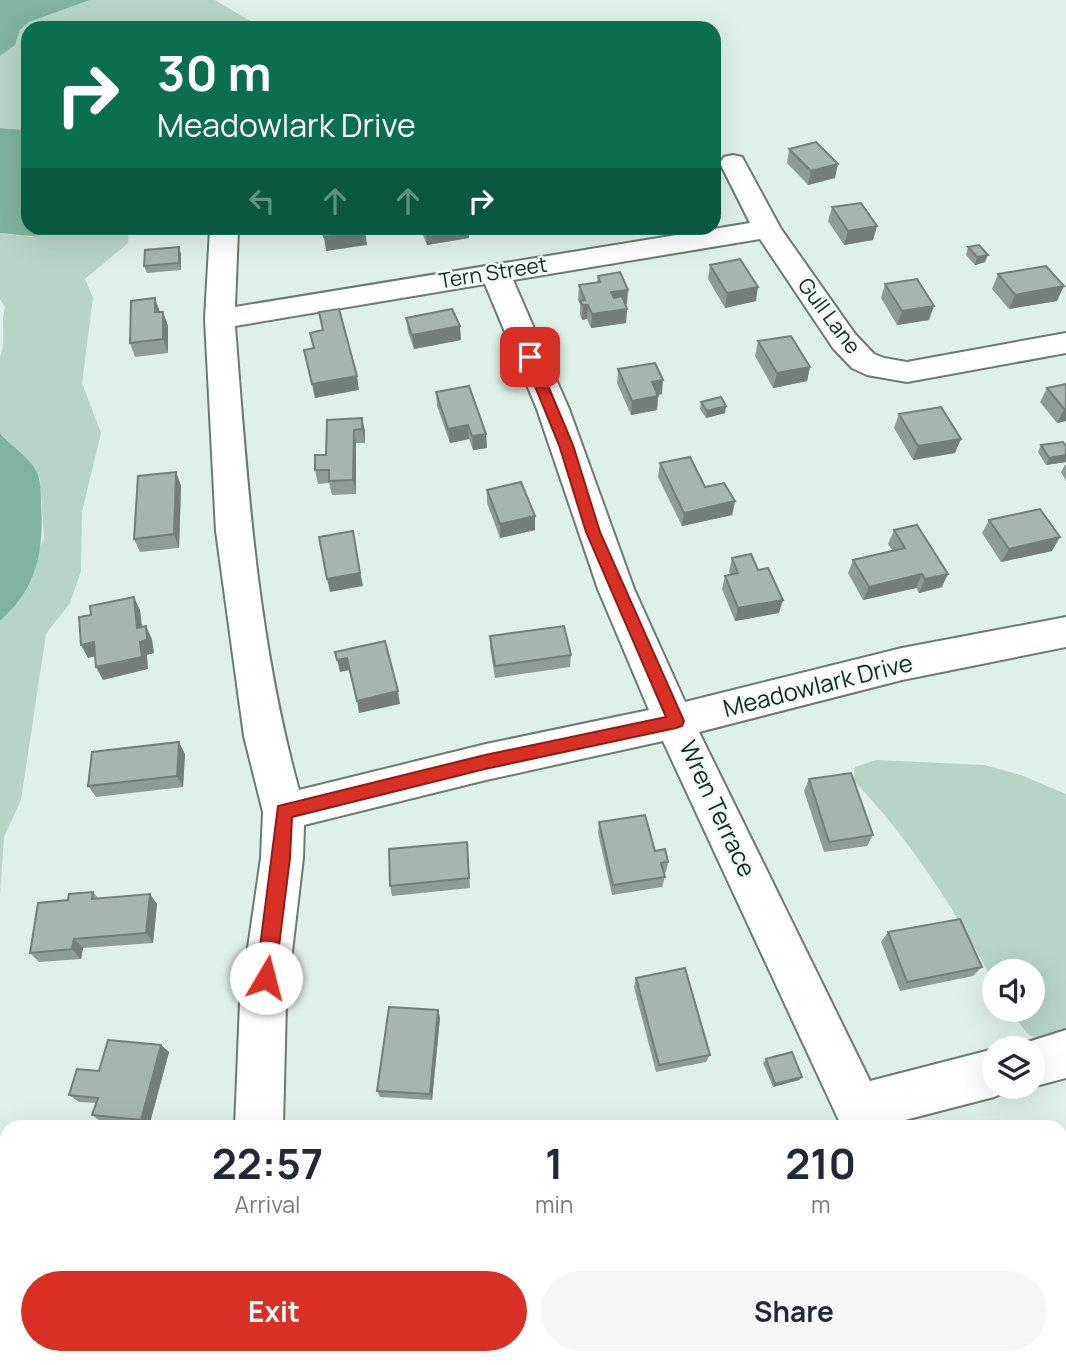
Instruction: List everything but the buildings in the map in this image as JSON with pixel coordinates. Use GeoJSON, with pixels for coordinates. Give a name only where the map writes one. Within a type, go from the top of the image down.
{"type":"FeatureCollection","features":[{"type":"Feature","properties":{"kind":"street","name":"Gull Lane"},"geometry":{"type":"LineString","coordinates":[[733,163],[767,229],[844,341],[863,361],[878,368],[907,372],[1066,343]]}},
{"type":"Feature","properties":{"kind":"street","name":"Tern Street"},"geometry":{"type":"LineString","coordinates":[[220,319],[767,229]]}},
{"type":"Feature","properties":{"kind":"street"},"geometry":{"type":"LineString","coordinates":[[224,235],[220,319],[236,564],[264,736],[284,811],[282,858],[262,1003],[259,1120]]}},
{"type":"Feature","properties":{"kind":"street","name":"Wren Terrace"},"geometry":{"type":"LineString","coordinates":[[495,272],[557,419],[593,532],[857,1117]]}},
{"type":"Feature","properties":{"kind":"street","name":"Meadowlark Drive"},"geometry":{"type":"LineString","coordinates":[[284,811],[485,762],[676,721],[902,664],[1066,632]]}},
{"type":"Feature","properties":{"kind":"street"},"geometry":{"type":"LineString","coordinates":[[1045,1060],[1066,1054]]}},
{"type":"Feature","properties":{"kind":"street"},"geometry":{"type":"LineString","coordinates":[[857,1117],[982,1077]]}},
{"type":"Feature","properties":{"kind":"shaded area"},"geometry":{"type":"Polygon","coordinates":[[[0,0],[90,0],[32,21],[21,21],[15,45],[0,56],[0,0]]]}},
{"type":"Feature","properties":{"kind":"shaded area"},"geometry":{"type":"Polygon","coordinates":[[[90,0],[215,0],[250,21],[32,21],[90,0]]]}},
{"type":"Feature","properties":{"kind":"shaded area"},"geometry":{"type":"Polygon","coordinates":[[[20,30],[21,130],[0,128],[0,56],[15,45],[20,30]]]}},
{"type":"Feature","properties":{"kind":"shaded area"},"geometry":{"type":"Polygon","coordinates":[[[0,128],[21,130],[21,235],[0,233],[0,128]]]}},
{"type":"Feature","properties":{"kind":"shaded area"},"geometry":{"type":"Polygon","coordinates":[[[0,233],[31,237],[129,235],[128,243],[85,279],[93,298],[82,383],[101,433],[82,512],[81,571],[70,603],[46,634],[21,800],[4,837],[0,895],[0,621],[11,611],[44,538],[40,479],[35,468],[0,433],[0,356],[5,307],[0,299],[0,233]]]}},
{"type":"Feature","properties":{"kind":"shaded area"},"geometry":{"type":"Polygon","coordinates":[[[0,433],[37,472],[42,521],[36,568],[22,595],[0,621],[0,433]]]}},
{"type":"Feature","properties":{"kind":"shaded area"},"geometry":{"type":"Polygon","coordinates":[[[876,760],[984,765],[1021,775],[1066,794],[1066,1036],[1049,1046],[1045,1044],[1045,1036],[1032,1036],[1018,1022],[1045,1022],[1045,959],[982,959],[982,961],[913,851],[853,780],[855,767],[876,760]]]}},
{"type":"Feature","properties":{"kind":"route"},"geometry":{"type":"LineString","coordinates":[[266,978],[282,858],[284,811],[485,762],[676,721],[593,532],[552,406],[530,357]]}}]}
